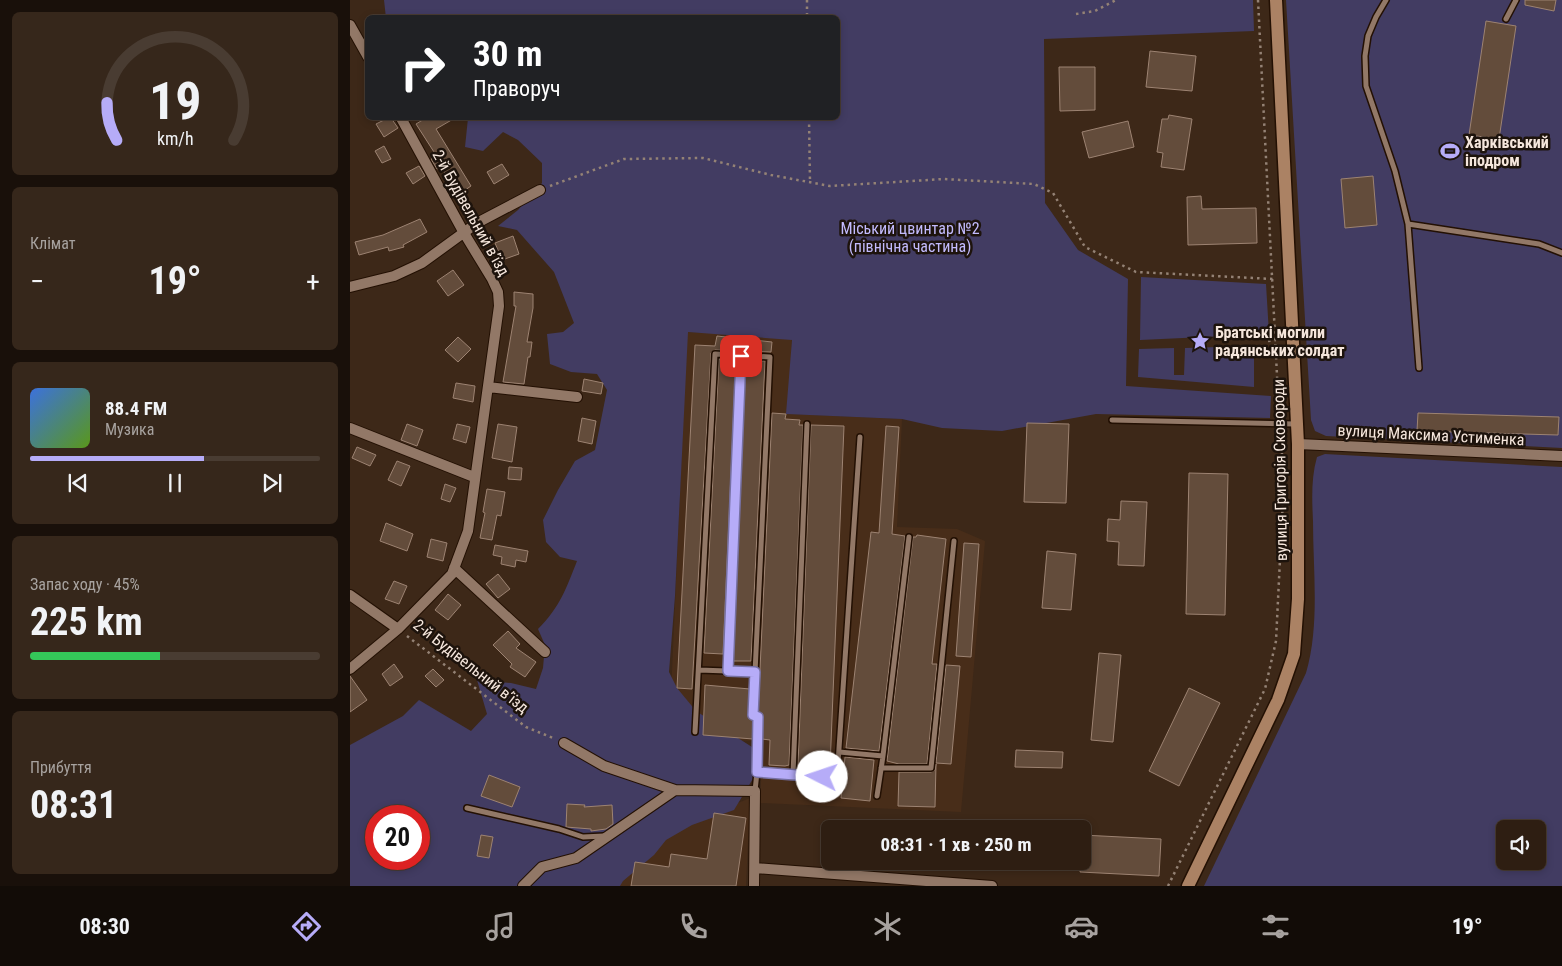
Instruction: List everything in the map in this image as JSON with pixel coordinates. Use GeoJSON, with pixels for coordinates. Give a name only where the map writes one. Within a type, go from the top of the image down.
{"type":"FeatureCollection","features":[{"type":"Feature","properties":{"kind":"street","name":"вулиця Григорія Сковороди"},"geometry":{"type":"LineString","coordinates":[[1188,886],[1278,700],[1294,654],[1298,599],[1298,444],[1276,0]]}},
{"type":"Feature","properties":{"kind":"street"},"geometry":{"type":"LineString","coordinates":[[350,25],[365,52]]}},
{"type":"Feature","properties":{"kind":"street","name":"2-й Будівельний в’їзд"},"geometry":{"type":"LineString","coordinates":[[350,668],[398,629],[452,574],[468,531],[499,306],[498,292],[492,278],[464,233],[402,120]]}},
{"type":"Feature","properties":{"kind":"street"},"geometry":{"type":"LineString","coordinates":[[350,287],[394,276],[422,263],[477,223],[540,190]]}},
{"type":"Feature","properties":{"kind":"street"},"geometry":{"type":"LineString","coordinates":[[488,387],[577,397]]}},
{"type":"Feature","properties":{"kind":"street"},"geometry":{"type":"LineString","coordinates":[[350,428],[474,477]]}},
{"type":"Feature","properties":{"kind":"street","name":"вулиця Максима Устименка"},"geometry":{"type":"LineString","coordinates":[[1298,444],[1562,456]]}},
{"type":"Feature","properties":{"kind":"street"},"geometry":{"type":"LineString","coordinates":[[454,568],[546,652]]}},
{"type":"Feature","properties":{"kind":"street","name":"2-й Будівельний в’їзд"},"geometry":{"type":"LineString","coordinates":[[350,595],[398,629]]}},
{"type":"Feature","properties":{"kind":"street"},"geometry":{"type":"LineString","coordinates":[[564,743],[604,766],[675,790],[755,791],[754,886]]}},
{"type":"Feature","properties":{"kind":"street"},"geometry":{"type":"LineString","coordinates":[[523,886],[542,867],[576,858],[675,790]]}},
{"type":"Feature","properties":{"kind":"street"},"geometry":{"type":"LineString","coordinates":[[755,868],[992,886]]}},
{"type":"Feature","properties":{"kind":"lane"},"geometry":{"type":"LineString","coordinates":[[1386,0],[1368,36],[1365,56],[1366,86],[1395,172],[1408,224],[1419,368]]}},
{"type":"Feature","properties":{"kind":"lane"},"geometry":{"type":"LineString","coordinates":[[1506,19],[1516,0]]}},
{"type":"Feature","properties":{"kind":"lane"},"geometry":{"type":"LineString","coordinates":[[1408,224],[1539,244],[1562,253]]}},
{"type":"Feature","properties":{"kind":"lane"},"geometry":{"type":"LineString","coordinates":[[695,732],[715,354],[770,357],[753,715],[758,717],[755,791]]}},
{"type":"Feature","properties":{"kind":"lane"},"geometry":{"type":"LineString","coordinates":[[728,671],[741,356]]}},
{"type":"Feature","properties":{"kind":"lane"},"geometry":{"type":"LineString","coordinates":[[1112,420],[1297,424]]}},
{"type":"Feature","properties":{"kind":"lane"},"geometry":{"type":"LineString","coordinates":[[793,775],[807,424]]}},
{"type":"Feature","properties":{"kind":"lane"},"geometry":{"type":"LineString","coordinates":[[757,772],[837,778],[860,437]]}},
{"type":"Feature","properties":{"kind":"lane"},"geometry":{"type":"LineString","coordinates":[[878,796],[909,537]]}},
{"type":"Feature","properties":{"kind":"lane"},"geometry":{"type":"LineString","coordinates":[[881,768],[931,768],[954,541]]}},
{"type":"Feature","properties":{"kind":"lane"},"geometry":{"type":"LineString","coordinates":[[698,670],[755,672]]}},
{"type":"Feature","properties":{"kind":"lane"},"geometry":{"type":"LineString","coordinates":[[839,752],[883,756]]}},
{"type":"Feature","properties":{"kind":"lane"},"geometry":{"type":"LineString","coordinates":[[467,808],[559,829],[584,837],[609,836]]}},
{"type":"Feature","properties":{"kind":"path"},"geometry":{"type":"LineString","coordinates":[[807,0],[807,15]]}},
{"type":"Feature","properties":{"kind":"path"},"geometry":{"type":"LineString","coordinates":[[1076,14],[1095,11],[1116,0]]}},
{"type":"Feature","properties":{"kind":"path"},"geometry":{"type":"LineString","coordinates":[[1168,886],[1265,689],[1276,641],[1284,477],[1258,0]]}},
{"type":"Feature","properties":{"kind":"path"},"geometry":{"type":"LineString","coordinates":[[809,120],[810,182]]}},
{"type":"Feature","properties":{"kind":"path"},"geometry":{"type":"LineString","coordinates":[[540,190],[624,159],[703,158],[771,175],[830,186],[944,179],[1034,184],[1053,193],[1085,247],[1136,274],[1274,279]]}},
{"type":"Feature","properties":{"kind":"path"},"geometry":{"type":"LineString","coordinates":[[1268,340],[1276,340]]}},
{"type":"Feature","properties":{"kind":"path","name":"2-й Будівельний в’їзд"},"geometry":{"type":"LineString","coordinates":[[398,629],[526,727],[564,743]]}},
{"type":"Feature","properties":{"kind":"shaded area"},"geometry":{"type":"Polygon","coordinates":[[[687,332],[792,336],[789,414],[902,419],[897,527],[957,529],[985,541],[961,812],[760,803],[763,741],[669,739],[687,332]]]}},
{"type":"Feature","properties":{"kind":"shaded area"},"geometry":{"type":"Polygon","coordinates":[[[750,798],[746,886],[615,886],[652,839],[750,798]]]}},
{"type":"Feature","properties":{"kind":"green space","name":"Міський цвинтар №2 (північна частина)"},"geometry":{"type":"Polygon","coordinates":[[[384,0],[1253,0],[1254,31],[1044,39],[1045,203],[1078,250],[1128,279],[1126,386],[1271,396],[1270,418],[1096,414],[1002,431],[942,428],[902,419],[786,414],[792,340],[688,332],[675,596],[669,672],[677,688],[696,711],[752,747],[757,772],[734,810],[692,825],[666,840],[654,855],[623,881],[620,886],[350,886],[350,745],[403,716],[419,700],[471,731],[487,714],[477,680],[511,683],[536,689],[543,668],[545,645],[538,629],[557,605],[566,589],[577,561],[560,557],[546,542],[543,520],[575,461],[595,450],[607,390],[597,374],[571,372],[550,364],[547,334],[563,332],[574,323],[554,272],[517,230],[498,226],[518,210],[542,183],[542,163],[518,140],[503,132],[483,151],[465,147],[468,120],[840,120],[840,15],[386,15],[384,0]]]}},
{"type":"Feature","properties":{"kind":"green space","name":"Харківський іподром"},"geometry":{"type":"Polygon","coordinates":[[[1286,0],[1562,0],[1562,448],[1326,436],[1315,431],[1311,420],[1286,0]]]}},
{"type":"Feature","properties":{"kind":"green space"},"geometry":{"type":"Polygon","coordinates":[[[1141,277],[1266,284],[1269,334],[1140,340],[1141,277]]]}},
{"type":"Feature","properties":{"kind":"green space"},"geometry":{"type":"Polygon","coordinates":[[[1254,346],[1254,387],[1138,377],[1139,349],[1174,348],[1174,375],[1184,375],[1185,348],[1254,346]]]}},
{"type":"Feature","properties":{"kind":"green space"},"geometry":{"type":"Polygon","coordinates":[[[1325,454],[1562,467],[1562,886],[1204,886],[1306,673],[1313,636],[1314,617],[1312,489],[1317,457],[1325,454]]]}},
{"type":"Feature","properties":{"kind":"building"},"geometry":{"type":"Polygon","coordinates":[[[1525,0],[1556,0],[1554,11],[1525,5],[1525,0]]]}},
{"type":"Feature","properties":{"kind":"building"},"geometry":{"type":"Polygon","coordinates":[[[1486,21],[1516,26],[1499,139],[1469,135],[1486,21]]]}},
{"type":"Feature","properties":{"kind":"building"},"geometry":{"type":"Polygon","coordinates":[[[1150,51],[1196,56],[1192,91],[1146,87],[1150,51]]]}},
{"type":"Feature","properties":{"kind":"building"},"geometry":{"type":"Polygon","coordinates":[[[1059,67],[1095,67],[1095,110],[1060,111],[1059,67]]]}},
{"type":"Feature","properties":{"kind":"building"},"geometry":{"type":"Polygon","coordinates":[[[1169,115],[1192,119],[1184,170],[1161,167],[1163,153],[1157,152],[1162,119],[1168,119],[1169,115]]]}},
{"type":"Feature","properties":{"kind":"building"},"geometry":{"type":"Polygon","coordinates":[[[384,120],[392,120],[398,128],[384,137],[376,124],[384,120]]]}},
{"type":"Feature","properties":{"kind":"building"},"geometry":{"type":"Polygon","coordinates":[[[423,120],[452,120],[436,129],[471,186],[458,195],[441,167],[437,169],[431,159],[436,157],[434,152],[416,124],[423,120]]]}},
{"type":"Feature","properties":{"kind":"building"},"geometry":{"type":"Polygon","coordinates":[[[1128,121],[1134,147],[1089,158],[1082,132],[1128,121]]]}},
{"type":"Feature","properties":{"kind":"building"},"geometry":{"type":"Polygon","coordinates":[[[384,146],[391,159],[382,163],[375,151],[384,146]]]}},
{"type":"Feature","properties":{"kind":"building"},"geometry":{"type":"Polygon","coordinates":[[[502,164],[509,175],[494,184],[487,172],[502,164]]]}},
{"type":"Feature","properties":{"kind":"building"},"geometry":{"type":"Polygon","coordinates":[[[419,166],[425,176],[413,184],[406,173],[419,166]]]}},
{"type":"Feature","properties":{"kind":"building"},"geometry":{"type":"Polygon","coordinates":[[[1373,176],[1377,225],[1345,228],[1341,179],[1373,176]]]}},
{"type":"Feature","properties":{"kind":"building"},"geometry":{"type":"Polygon","coordinates":[[[1201,196],[1202,209],[1256,208],[1257,243],[1188,245],[1187,197],[1201,196]]]}},
{"type":"Feature","properties":{"kind":"building"},"geometry":{"type":"Polygon","coordinates":[[[420,219],[427,232],[403,245],[404,247],[389,251],[388,247],[359,255],[355,242],[383,235],[420,219]]]}},
{"type":"Feature","properties":{"kind":"building"},"geometry":{"type":"Polygon","coordinates":[[[513,236],[519,254],[502,260],[495,243],[513,236]]]}},
{"type":"Feature","properties":{"kind":"building"},"geometry":{"type":"Polygon","coordinates":[[[453,270],[464,285],[448,296],[437,281],[453,270]]]}},
{"type":"Feature","properties":{"kind":"building"},"geometry":{"type":"Polygon","coordinates":[[[514,292],[533,294],[533,308],[527,342],[532,342],[524,384],[503,382],[516,306],[514,306],[514,292]]]}},
{"type":"Feature","properties":{"kind":"building"},"geometry":{"type":"Polygon","coordinates":[[[717,336],[772,342],[771,352],[715,350],[711,353],[692,689],[677,688],[695,345],[715,346],[717,336]]]}},
{"type":"Feature","properties":{"kind":"building"},"geometry":{"type":"Polygon","coordinates":[[[458,337],[471,349],[458,362],[445,350],[458,337]]]}},
{"type":"Feature","properties":{"kind":"building"},"geometry":{"type":"Polygon","coordinates":[[[719,359],[736,360],[723,654],[704,653],[719,359]]]}},
{"type":"Feature","properties":{"kind":"building"},"geometry":{"type":"Polygon","coordinates":[[[745,360],[765,361],[751,661],[733,661],[732,655],[745,360]]]}},
{"type":"Feature","properties":{"kind":"building"},"geometry":{"type":"Polygon","coordinates":[[[584,379],[603,383],[601,394],[582,391],[584,379]]]}},
{"type":"Feature","properties":{"kind":"building"},"geometry":{"type":"Polygon","coordinates":[[[456,383],[475,386],[473,402],[453,398],[456,383]]]}},
{"type":"Feature","properties":{"kind":"building"},"geometry":{"type":"Polygon","coordinates":[[[772,413],[786,414],[785,419],[800,420],[799,425],[803,425],[789,765],[785,766],[769,765],[770,740],[762,739],[762,717],[758,712],[772,413]]]}},
{"type":"Feature","properties":{"kind":"building"},"geometry":{"type":"Polygon","coordinates":[[[1418,413],[1559,417],[1558,435],[1417,431],[1418,413]]]}},
{"type":"Feature","properties":{"kind":"building"},"geometry":{"type":"Polygon","coordinates":[[[582,418],[596,421],[592,444],[578,441],[582,418]]]}},
{"type":"Feature","properties":{"kind":"building"},"geometry":{"type":"Polygon","coordinates":[[[1027,423],[1069,424],[1066,503],[1024,502],[1027,423]]]}},
{"type":"Feature","properties":{"kind":"building"},"geometry":{"type":"Polygon","coordinates":[[[407,424],[423,430],[417,446],[401,440],[407,424]]]}},
{"type":"Feature","properties":{"kind":"building"},"geometry":{"type":"Polygon","coordinates":[[[457,424],[470,427],[466,443],[453,439],[457,424]]]}},
{"type":"Feature","properties":{"kind":"building"},"geometry":{"type":"Polygon","coordinates":[[[498,424],[517,427],[512,462],[492,458],[498,424]]]}},
{"type":"Feature","properties":{"kind":"building"},"geometry":{"type":"Polygon","coordinates":[[[811,425],[844,426],[830,767],[798,766],[811,425]]]}},
{"type":"Feature","properties":{"kind":"building"},"geometry":{"type":"Polygon","coordinates":[[[886,426],[899,427],[892,534],[905,536],[879,751],[846,748],[871,532],[879,533],[886,426]]]}},
{"type":"Feature","properties":{"kind":"building"},"geometry":{"type":"Polygon","coordinates":[[[357,447],[376,455],[370,466],[352,458],[357,447]]]}},
{"type":"Feature","properties":{"kind":"building"},"geometry":{"type":"Polygon","coordinates":[[[397,461],[410,466],[401,486],[388,480],[397,461]]]}},
{"type":"Feature","properties":{"kind":"building"},"geometry":{"type":"Polygon","coordinates":[[[509,467],[522,468],[521,480],[508,479],[509,467]]]}},
{"type":"Feature","properties":{"kind":"building"},"geometry":{"type":"Polygon","coordinates":[[[1189,473],[1228,474],[1225,615],[1186,614],[1189,473]]]}},
{"type":"Feature","properties":{"kind":"building"},"geometry":{"type":"Polygon","coordinates":[[[445,484],[456,488],[450,502],[441,499],[445,484]]]}},
{"type":"Feature","properties":{"kind":"building"},"geometry":{"type":"Polygon","coordinates":[[[487,489],[505,492],[501,516],[497,515],[492,540],[480,538],[487,489]]]}},
{"type":"Feature","properties":{"kind":"building"},"geometry":{"type":"Polygon","coordinates":[[[1121,501],[1147,502],[1144,566],[1118,565],[1119,542],[1107,541],[1108,519],[1120,520],[1121,501]]]}},
{"type":"Feature","properties":{"kind":"building"},"geometry":{"type":"Polygon","coordinates":[[[386,523],[413,534],[407,551],[380,541],[386,523]]]}},
{"type":"Feature","properties":{"kind":"building"},"geometry":{"type":"Polygon","coordinates":[[[917,535],[946,539],[932,664],[937,664],[927,764],[899,764],[887,761],[913,537],[917,535]]]}},
{"type":"Feature","properties":{"kind":"building"},"geometry":{"type":"Polygon","coordinates":[[[431,539],[447,543],[443,561],[427,557],[431,539]]]}},
{"type":"Feature","properties":{"kind":"building"},"geometry":{"type":"Polygon","coordinates":[[[964,543],[979,544],[971,657],[956,656],[964,543]]]}},
{"type":"Feature","properties":{"kind":"building"},"geometry":{"type":"Polygon","coordinates":[[[495,545],[528,551],[526,562],[516,560],[515,567],[501,564],[502,557],[493,555],[495,545]]]}},
{"type":"Feature","properties":{"kind":"building"},"geometry":{"type":"Polygon","coordinates":[[[1047,551],[1076,554],[1071,610],[1042,608],[1047,551]]]}},
{"type":"Feature","properties":{"kind":"building"},"geometry":{"type":"Polygon","coordinates":[[[498,574],[510,589],[498,598],[486,584],[498,574]]]}},
{"type":"Feature","properties":{"kind":"building"},"geometry":{"type":"Polygon","coordinates":[[[394,581],[407,586],[399,604],[385,599],[394,581]]]}},
{"type":"Feature","properties":{"kind":"building"},"geometry":{"type":"Polygon","coordinates":[[[448,594],[461,605],[448,620],[435,610],[448,594]]]}},
{"type":"Feature","properties":{"kind":"building"},"geometry":{"type":"Polygon","coordinates":[[[508,631],[520,644],[516,648],[536,662],[525,677],[510,667],[512,664],[493,645],[508,631]]]}},
{"type":"Feature","properties":{"kind":"building"},"geometry":{"type":"Polygon","coordinates":[[[1099,653],[1121,655],[1113,742],[1091,740],[1099,653]]]}},
{"type":"Feature","properties":{"kind":"building"},"geometry":{"type":"Polygon","coordinates":[[[394,664],[403,677],[390,686],[382,674],[394,664]]]}},
{"type":"Feature","properties":{"kind":"building"},"geometry":{"type":"Polygon","coordinates":[[[946,665],[960,666],[951,764],[936,763],[946,665]]]}},
{"type":"Feature","properties":{"kind":"building"},"geometry":{"type":"Polygon","coordinates":[[[433,669],[444,680],[436,687],[425,676],[433,669]]]}},
{"type":"Feature","properties":{"kind":"building"},"geometry":{"type":"Polygon","coordinates":[[[350,676],[367,700],[350,712],[350,676]]]}},
{"type":"Feature","properties":{"kind":"building"},"geometry":{"type":"Polygon","coordinates":[[[705,685],[750,689],[749,715],[754,720],[753,739],[703,735],[705,685]]]}},
{"type":"Feature","properties":{"kind":"building"},"geometry":{"type":"Polygon","coordinates":[[[1189,688],[1220,703],[1179,786],[1149,771],[1189,688]]]}},
{"type":"Feature","properties":{"kind":"building"},"geometry":{"type":"Polygon","coordinates":[[[1016,750],[1063,752],[1062,768],[1015,767],[1016,750]]]}},
{"type":"Feature","properties":{"kind":"building"},"geometry":{"type":"Polygon","coordinates":[[[845,757],[874,760],[870,801],[841,798],[845,757]]]}},
{"type":"Feature","properties":{"kind":"building"},"geometry":{"type":"Polygon","coordinates":[[[936,764],[935,807],[898,806],[899,772],[931,772],[935,770],[936,764]]]}},
{"type":"Feature","properties":{"kind":"building"},"geometry":{"type":"Polygon","coordinates":[[[489,775],[520,787],[512,807],[481,796],[489,775]]]}},
{"type":"Feature","properties":{"kind":"building"},"geometry":{"type":"Polygon","coordinates":[[[567,804],[585,805],[584,807],[612,805],[613,824],[606,829],[591,831],[591,829],[566,827],[567,804]]]}},
{"type":"Feature","properties":{"kind":"building"},"geometry":{"type":"Polygon","coordinates":[[[714,813],[746,818],[736,886],[631,886],[635,862],[669,867],[671,854],[707,859],[714,813]]]}},
{"type":"Feature","properties":{"kind":"building"},"geometry":{"type":"Polygon","coordinates":[[[481,835],[493,837],[489,858],[477,856],[481,835]]]}},
{"type":"Feature","properties":{"kind":"building"},"geometry":{"type":"Polygon","coordinates":[[[1091,835],[1161,839],[1159,876],[1080,872],[1080,870],[1091,870],[1091,835]]]}},
{"type":"Feature","properties":{"kind":"place","name":"Харківський іподром"},"geometry":{"type":"Point","coordinates":[1450,151]}},
{"type":"Feature","properties":{"kind":"place","name":"Братські могили радянських солдат"},"geometry":{"type":"Point","coordinates":[1200,341]}},
{"type":"Feature","properties":{"kind":"route"},"geometry":{"type":"LineString","coordinates":[[741,356],[728,671],[755,672],[753,715],[758,717],[757,772],[822,777]]}}]}
